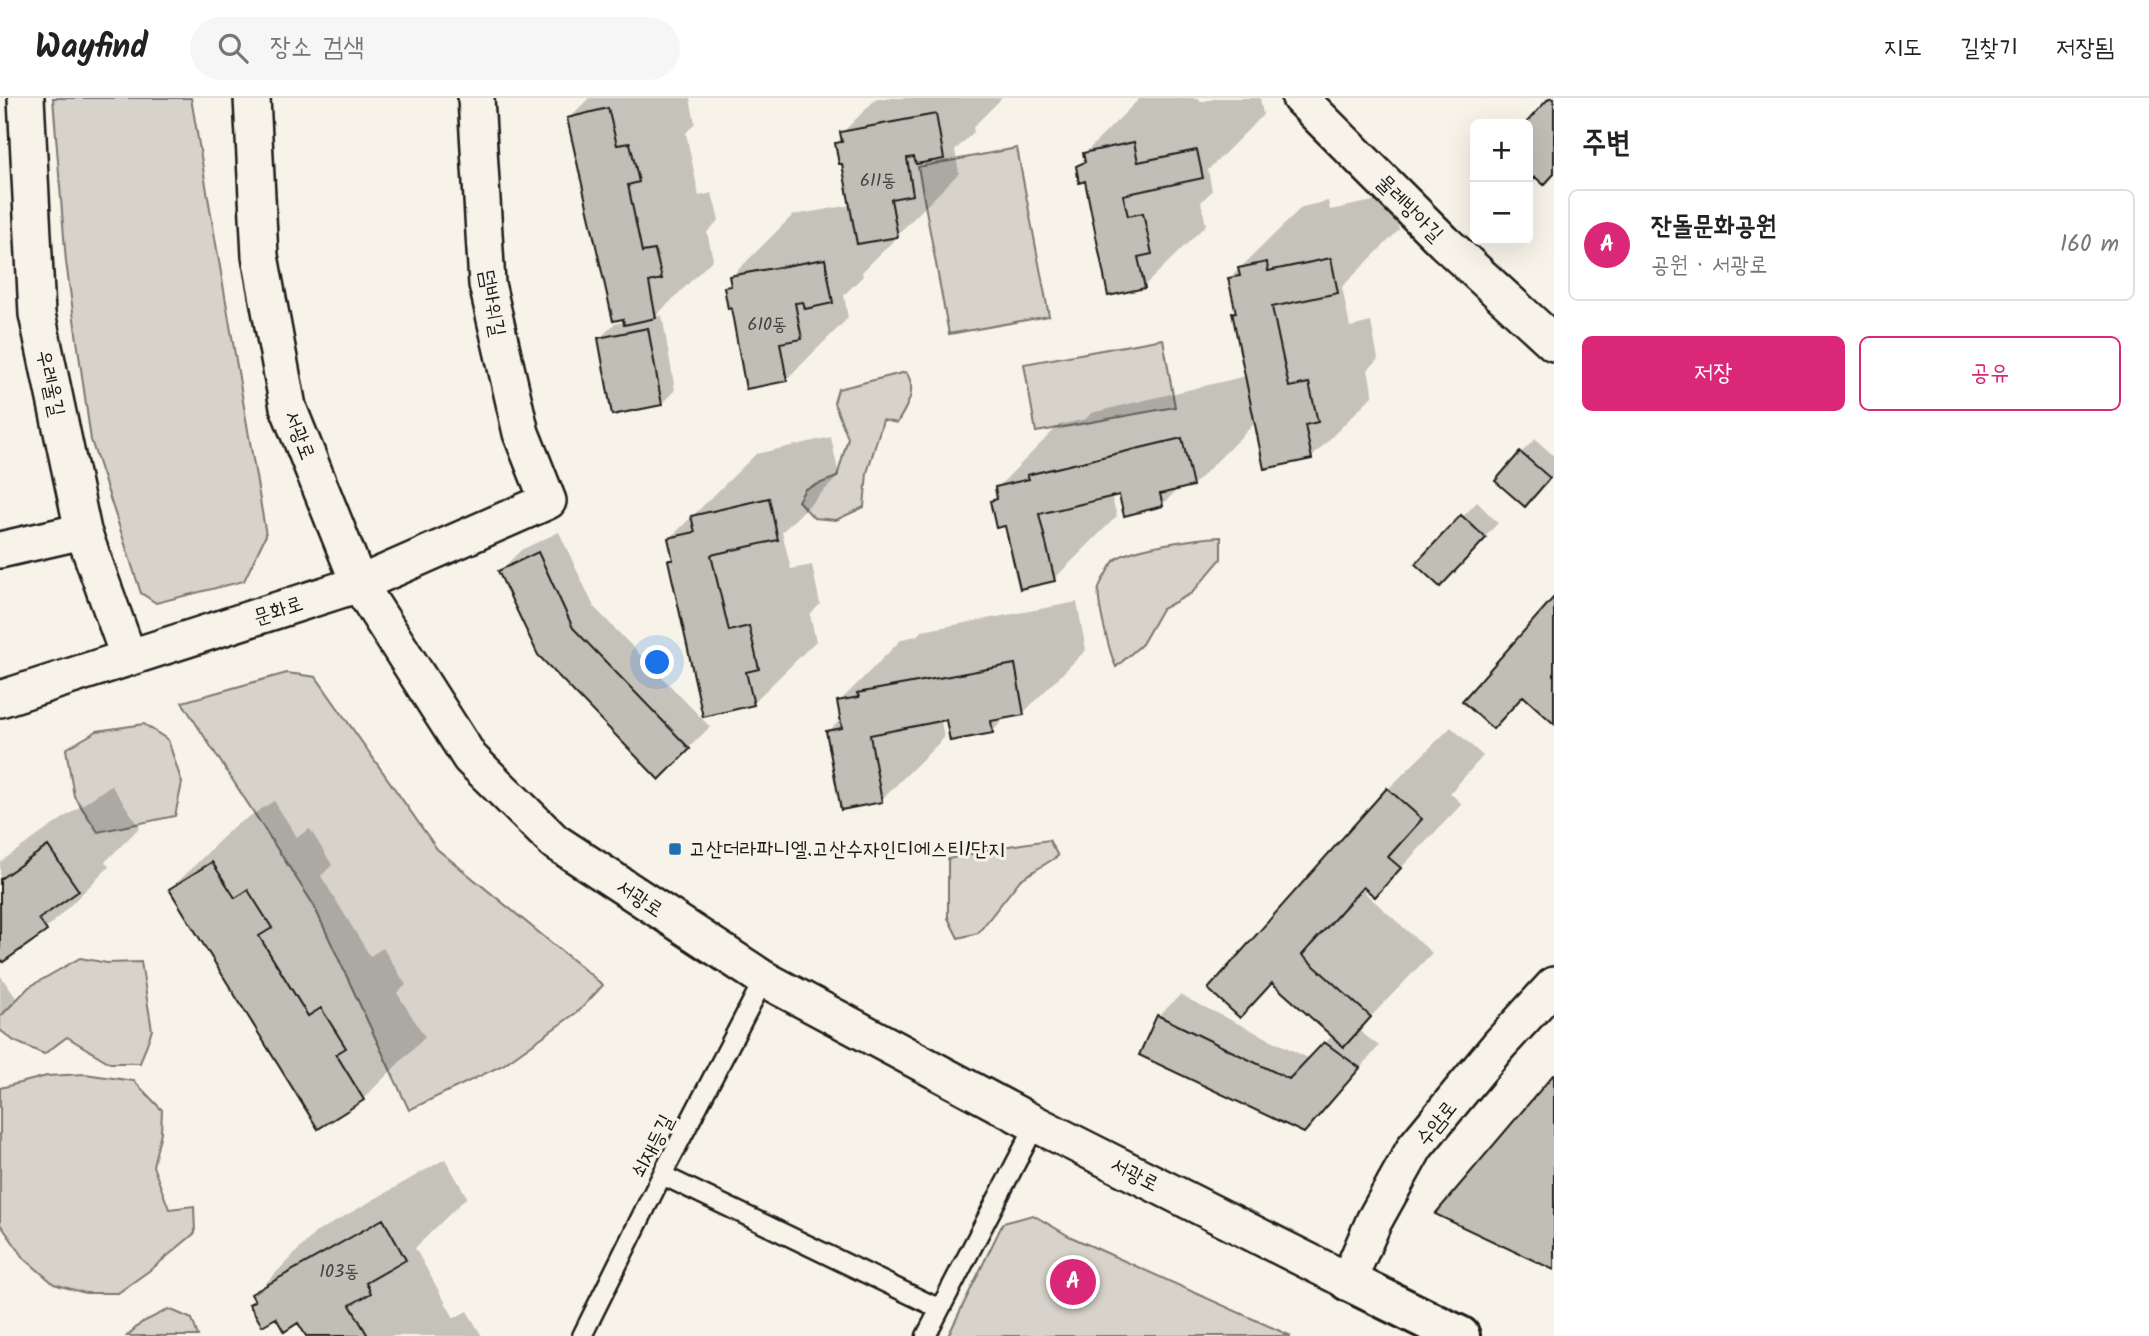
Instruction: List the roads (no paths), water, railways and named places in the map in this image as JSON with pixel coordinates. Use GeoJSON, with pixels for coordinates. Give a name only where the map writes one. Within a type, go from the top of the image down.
{"type":"FeatureCollection","features":[{"type":"Feature","properties":{"kind":"street","name":"우레울길"},"geometry":{"type":"LineString","coordinates":[[26,98],[37,314],[83,531],[129,658]]}},
{"type":"Feature","properties":{"kind":"street","name":"서광로"},"geometry":{"type":"LineString","coordinates":[[252,98],[260,256],[288,407],[359,584],[470,758],[554,841],[764,979],[1036,1124],[1460,1336]]}},
{"type":"Feature","properties":{"kind":"street","name":"덤바위길"},"geometry":{"type":"LineString","coordinates":[[476,98],[487,284],[521,433],[548,501]]}},
{"type":"Feature","properties":{"kind":"street","name":"물레방아길"},"geometry":{"type":"LineString","coordinates":[[1300,98],[1444,242],[1554,343]]}},
{"type":"Feature","properties":{"kind":"street","name":"문화로"},"geometry":{"type":"LineString","coordinates":[[0,699],[359,584],[548,501]]}},
{"type":"Feature","properties":{"kind":"street"},"geometry":{"type":"LineString","coordinates":[[0,550],[83,531]]}},
{"type":"Feature","properties":{"kind":"street","name":"수암로"},"geometry":{"type":"LineString","coordinates":[[1348,1282],[1374,1221],[1415,1147],[1499,1045],[1554,985]]}},
{"type":"Feature","properties":{"kind":"lane","name":"쇠재등길"},"geometry":{"type":"LineString","coordinates":[[582,1336],[764,979]]}},
{"type":"Feature","properties":{"kind":"lane"},"geometry":{"type":"LineString","coordinates":[[926,1336],[1036,1124]]}},
{"type":"Feature","properties":{"kind":"lane"},"geometry":{"type":"LineString","coordinates":[[662,1175],[940,1309]]}},
{"type":"Feature","properties":{"kind":"place","name":"고산더라파니엘.고산수자인디에스티1단지"},"geometry":{"type":"Point","coordinates":[675,849]}},
{"type":"Feature","properties":{"kind":"place","name":"잔돌문화공원"},"geometry":{"type":"Point","coordinates":[1073,1282]}}]}
